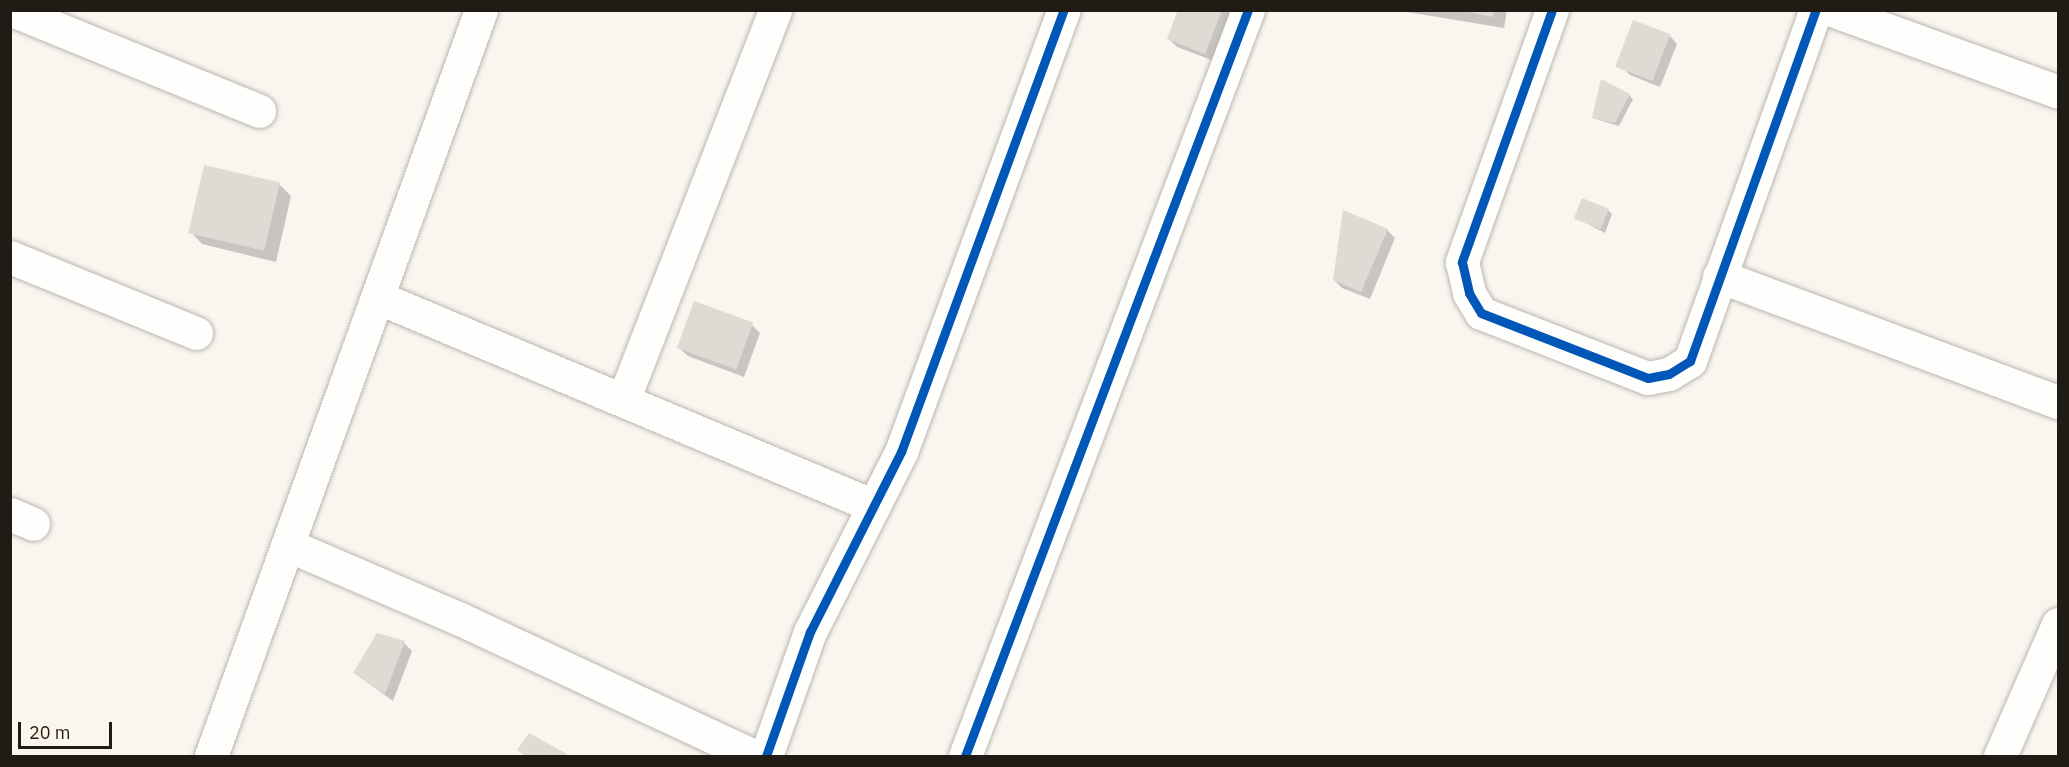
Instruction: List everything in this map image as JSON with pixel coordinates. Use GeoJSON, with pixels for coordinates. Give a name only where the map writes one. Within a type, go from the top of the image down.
{"type":"FeatureCollection","features":[{"type":"Feature","properties":{"kind":"street"},"geometry":{"type":"LineString","coordinates":[[12,10],[259,111]]}},
{"type":"Feature","properties":{"kind":"street"},"geometry":{"type":"LineString","coordinates":[[213,756],[481,10]]}},
{"type":"Feature","properties":{"kind":"street"},"geometry":{"type":"LineString","coordinates":[[624,398],[775,10]]}},
{"type":"Feature","properties":{"kind":"street"},"geometry":{"type":"LineString","coordinates":[[766,756],[810,632],[902,452],[1064,10]]}},
{"type":"Feature","properties":{"kind":"street"},"geometry":{"type":"LineString","coordinates":[[965,756],[1248,10]]}},
{"type":"Feature","properties":{"kind":"street"},"geometry":{"type":"LineString","coordinates":[[1552,10],[1462,262],[1468,293],[1481,313],[1648,378],[1669,374],[1690,361],[1816,10]]}},
{"type":"Feature","properties":{"kind":"street"},"geometry":{"type":"LineString","coordinates":[[1832,10],[2058,92]]}},
{"type":"Feature","properties":{"kind":"street"},"geometry":{"type":"LineString","coordinates":[[10,257],[196,333]]}},
{"type":"Feature","properties":{"kind":"street"},"geometry":{"type":"LineString","coordinates":[[1719,276],[2058,402]]}},
{"type":"Feature","properties":{"kind":"street"},"geometry":{"type":"LineString","coordinates":[[377,297],[624,398],[874,506]]}},
{"type":"Feature","properties":{"kind":"street"},"geometry":{"type":"LineString","coordinates":[[288,545],[459,619],[754,756]]}},
{"type":"Feature","properties":{"kind":"street"},"geometry":{"type":"LineString","coordinates":[[2000,756],[2055,645]]}},
{"type":"Feature","properties":{"kind":"building"},"geometry":{"type":"Polygon","coordinates":[[[1178,10],[1222,10],[1205,54],[1167,39],[1178,10]]]}},
{"type":"Feature","properties":{"kind":"building"},"geometry":{"type":"Polygon","coordinates":[[[1458,10],[1494,10],[1493,17],[1458,10]]]}},
{"type":"Feature","properties":{"kind":"building"},"geometry":{"type":"Polygon","coordinates":[[[1633,20],[1670,34],[1652,81],[1615,67],[1633,20]]]}},
{"type":"Feature","properties":{"kind":"building"},"geometry":{"type":"Polygon","coordinates":[[[1601,79],[1630,94],[1615,123],[1592,118],[1601,79]]]}},
{"type":"Feature","properties":{"kind":"building"},"geometry":{"type":"Polygon","coordinates":[[[204,165],[280,183],[264,251],[188,233],[204,165]]]}},
{"type":"Feature","properties":{"kind":"building"},"geometry":{"type":"Polygon","coordinates":[[[1582,198],[1609,209],[1601,229],[1574,218],[1582,198]]]}},
{"type":"Feature","properties":{"kind":"building"},"geometry":{"type":"Polygon","coordinates":[[[1343,210],[1388,229],[1361,292],[1333,280],[1343,210]]]}},
{"type":"Feature","properties":{"kind":"building"},"geometry":{"type":"Polygon","coordinates":[[[694,301],[753,323],[736,370],[677,348],[694,301]]]}},
{"type":"Feature","properties":{"kind":"building"},"geometry":{"type":"Polygon","coordinates":[[[377,633],[405,641],[385,694],[353,673],[377,633]]]}},
{"type":"Feature","properties":{"kind":"building"},"geometry":{"type":"Polygon","coordinates":[[[529,733],[567,754],[566,756],[525,756],[517,750],[529,733]]]}},
{"type":"Feature","properties":{"kind":"cycle path"},"geometry":{"type":"LineString","coordinates":[[766,756],[810,632],[901,452],[1064,10]]}},
{"type":"Feature","properties":{"kind":"cycle path"},"geometry":{"type":"LineString","coordinates":[[965,756],[1248,10]]}},
{"type":"Feature","properties":{"kind":"cycle path"},"geometry":{"type":"LineString","coordinates":[[1552,10],[1462,262],[1469,293],[1481,313],[1648,378],[1669,374],[1690,361],[1816,10]]}}]}
